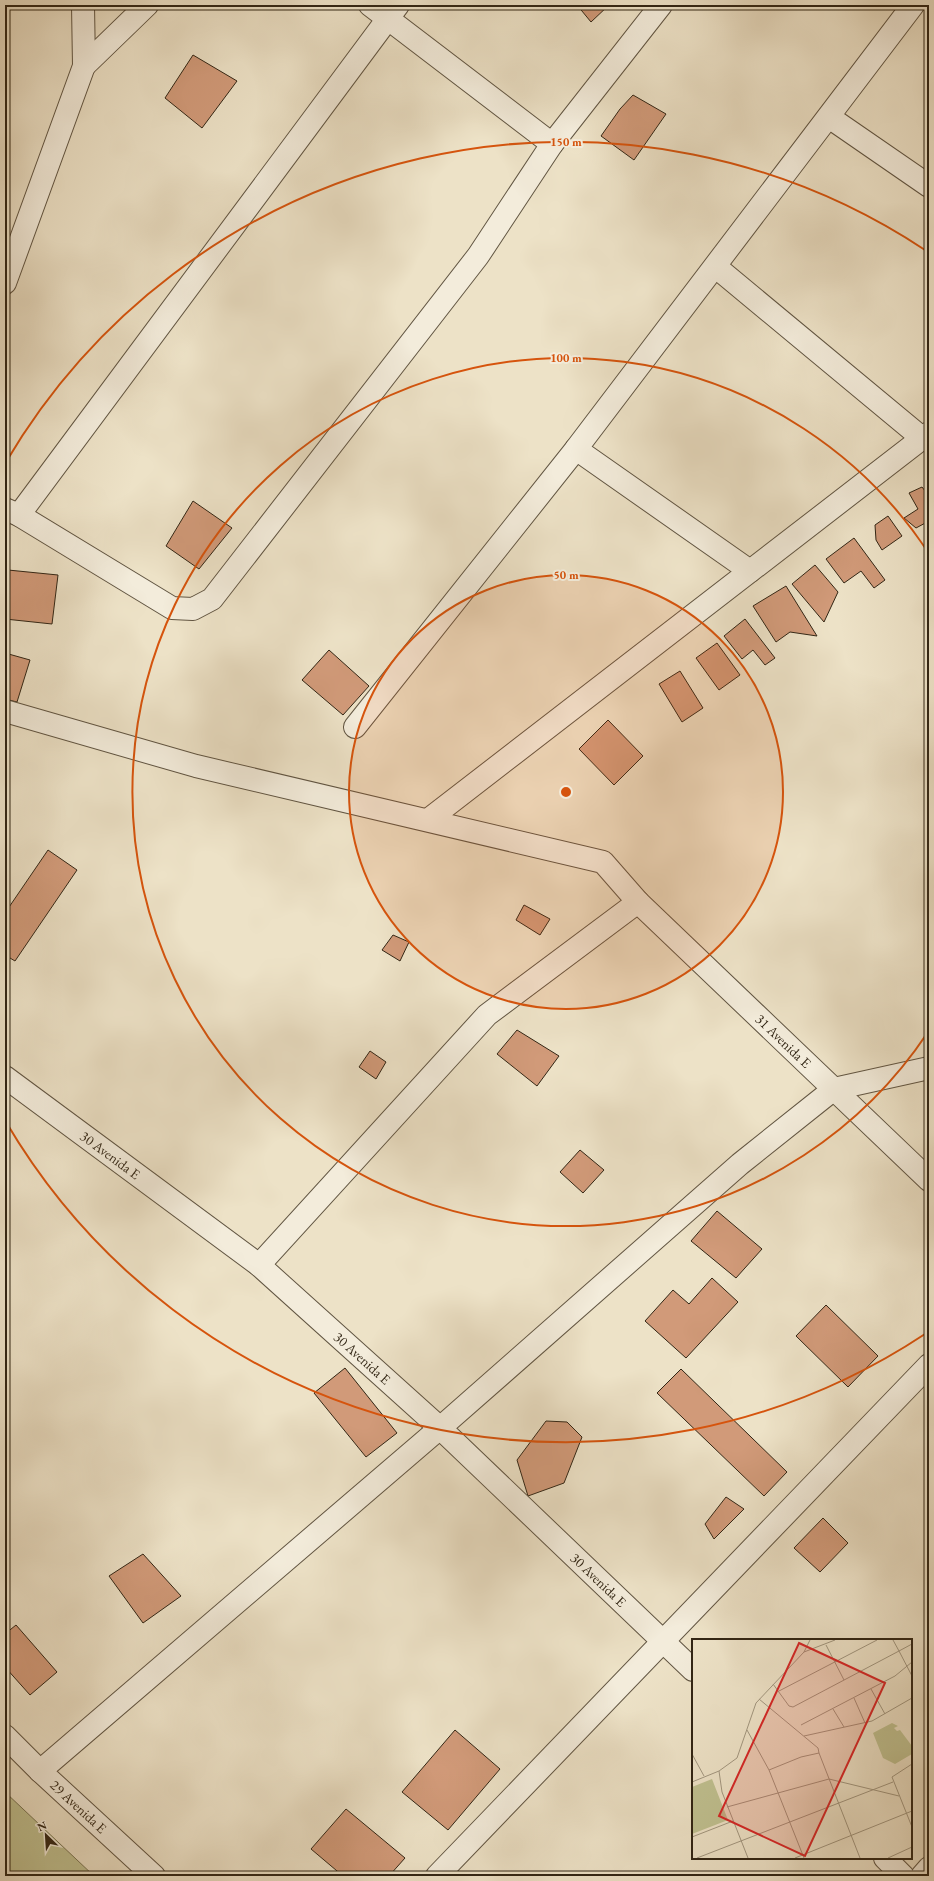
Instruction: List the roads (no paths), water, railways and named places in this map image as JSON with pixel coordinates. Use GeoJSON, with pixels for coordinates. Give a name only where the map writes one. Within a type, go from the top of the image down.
{"type":"FeatureCollection","features":[{"type":"Feature","properties":{"kind":"street"},"geometry":{"type":"LineString","coordinates":[[5,283],[84,66],[84,5]]}},
{"type":"Feature","properties":{"kind":"street"},"geometry":{"type":"LineString","coordinates":[[84,66],[147,5]]}},
{"type":"Feature","properties":{"kind":"street"},"geometry":{"type":"LineString","coordinates":[[370,5],[393,12],[552,144]]}},
{"type":"Feature","properties":{"kind":"street"},"geometry":{"type":"LineString","coordinates":[[393,12],[12,512],[172,608],[193,609],[212,599],[478,256],[552,144],[661,5]]}},
{"type":"Feature","properties":{"kind":"street"},"geometry":{"type":"LineString","coordinates":[[354,727],[576,449],[716,267],[913,5]]}},
{"type":"Feature","properties":{"kind":"street"},"geometry":{"type":"LineString","coordinates":[[829,116],[929,186]]}},
{"type":"Feature","properties":{"kind":"street"},"geometry":{"type":"LineString","coordinates":[[428,820],[926,436],[716,267]]}},
{"type":"Feature","properties":{"kind":"street"},"geometry":{"type":"LineString","coordinates":[[576,449],[750,571]]}},
{"type":"Feature","properties":{"kind":"street","name":"31 Avenida E"},"geometry":{"type":"LineString","coordinates":[[5,711],[196,766],[603,862],[638,902],[929,1180]]}},
{"type":"Feature","properties":{"kind":"street"},"geometry":{"type":"LineString","coordinates":[[259,1265],[487,1015],[638,902]]}},
{"type":"Feature","properties":{"kind":"street"},"geometry":{"type":"LineString","coordinates":[[40,1771],[440,1428],[740,1164],[834,1089],[929,1068]]}},
{"type":"Feature","properties":{"kind":"street","name":"30 Avenida E"},"geometry":{"type":"LineString","coordinates":[[5,1077],[259,1265],[440,1428],[692,1669]]}},
{"type":"Feature","properties":{"kind":"street"},"geometry":{"type":"LineString","coordinates":[[437,1876],[929,1365]]}},
{"type":"Feature","properties":{"kind":"street","name":"29 Avenida E"},"geometry":{"type":"LineString","coordinates":[[5,1736],[145,1873]]}},
{"type":"Feature","properties":{"kind":"street"},"geometry":{"type":"LineString","coordinates":[[886,1859],[903,1876]]}},
{"type":"Feature","properties":{"kind":"street"},"geometry":{"type":"LineString","coordinates":[[922,1876],[929,1868]]}}]}
